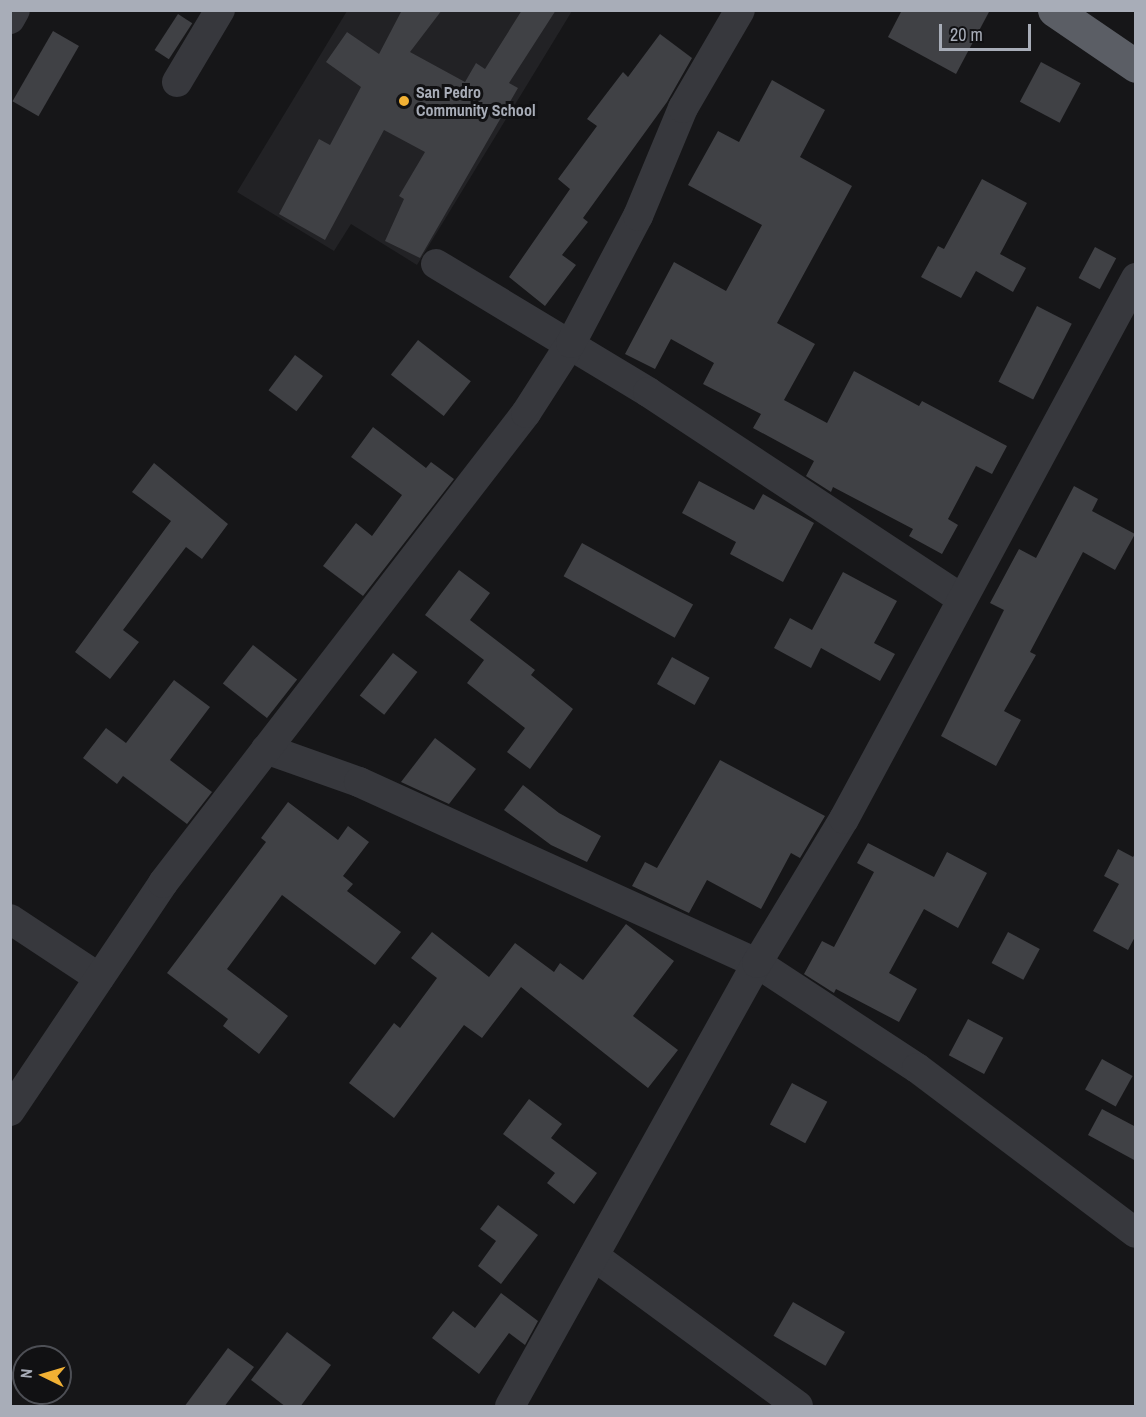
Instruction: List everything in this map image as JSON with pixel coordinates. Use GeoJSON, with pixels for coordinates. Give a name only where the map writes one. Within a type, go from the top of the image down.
{"type":"FeatureCollection","features":[{"type":"Feature","properties":{"kind":"highway"},"geometry":{"type":"LineString","coordinates":[[1054,10],[1136,66]]}},
{"type":"Feature","properties":{"kind":"street"},"geometry":{"type":"LineString","coordinates":[[10,19],[15,10]]}},
{"type":"Feature","properties":{"kind":"street"},"geometry":{"type":"LineString","coordinates":[[177,82],[220,10]]}},
{"type":"Feature","properties":{"kind":"street"},"geometry":{"type":"LineString","coordinates":[[10,1111],[163,884],[526,413],[571,344],[638,216],[683,108],[740,10]]}},
{"type":"Feature","properties":{"kind":"street"},"geometry":{"type":"LineString","coordinates":[[436,264],[571,344],[960,598]]}},
{"type":"Feature","properties":{"kind":"street"},"geometry":{"type":"LineString","coordinates":[[510,1407],[757,963],[844,819],[960,598],[1136,278]]}},
{"type":"Feature","properties":{"kind":"street"},"geometry":{"type":"LineString","coordinates":[[266,749],[359,782],[757,963],[917,1068],[1136,1233]]}},
{"type":"Feature","properties":{"kind":"street"},"geometry":{"type":"LineString","coordinates":[[10,919],[99,978]]}},
{"type":"Feature","properties":{"kind":"street"},"geometry":{"type":"LineString","coordinates":[[594,1256],[798,1407]]}},
{"type":"Feature","properties":{"kind":"shaded area","name":"San Pedro Community School"},"geometry":{"type":"Polygon","coordinates":[[[347,11],[572,11],[417,265],[351,224],[334,251],[237,192],[347,11]]]}},
{"type":"Feature","properties":{"kind":"building"},"geometry":{"type":"Polygon","coordinates":[[[402,10],[442,10],[410,52],[465,82],[476,63],[485,69],[522,10],[556,10],[509,83],[518,88],[420,258],[385,241],[404,199],[399,196],[425,152],[384,130],[325,240],[279,214],[319,139],[330,145],[361,87],[326,62],[347,32],[379,54],[402,10]]]}},
{"type":"Feature","properties":{"kind":"building"},"geometry":{"type":"Polygon","coordinates":[[[902,10],[990,10],[956,74],[888,37],[902,10]]]}},
{"type":"Feature","properties":{"kind":"building"},"geometry":{"type":"Polygon","coordinates":[[[178,14],[192,23],[169,59],[155,50],[178,14]]]}},
{"type":"Feature","properties":{"kind":"building"},"geometry":{"type":"Polygon","coordinates":[[[53,31],[79,46],[38,116],[13,101],[53,31]]]}},
{"type":"Feature","properties":{"kind":"building"},"geometry":{"type":"Polygon","coordinates":[[[660,34],[692,58],[667,102],[583,218],[588,222],[562,255],[576,265],[545,306],[509,277],[570,189],[558,179],[597,126],[587,119],[623,72],[628,77],[660,34]]]}},
{"type":"Feature","properties":{"kind":"building"},"geometry":{"type":"Polygon","coordinates":[[[1041,62],[1081,83],[1060,123],[1020,102],[1041,62]]]}},
{"type":"Feature","properties":{"kind":"building"},"geometry":{"type":"Polygon","coordinates":[[[772,80],[825,110],[800,157],[852,186],[777,323],[815,344],[784,400],[827,423],[854,371],[919,406],[922,401],[1007,446],[992,474],[976,466],[948,519],[958,525],[942,554],[909,536],[913,529],[833,487],[831,492],[806,476],[814,461],[753,428],[761,414],[703,384],[714,363],[671,339],[655,369],[625,354],[674,262],[726,291],[762,225],[688,185],[718,131],[739,142],[772,80]]]}},
{"type":"Feature","properties":{"kind":"building"},"geometry":{"type":"Polygon","coordinates":[[[982,179],[1027,203],[1000,254],[1026,268],[1013,292],[976,271],[961,298],[921,277],[938,246],[944,249],[982,179]]]}},
{"type":"Feature","properties":{"kind":"building"},"geometry":{"type":"Polygon","coordinates":[[[1095,247],[1116,258],[1100,289],[1079,278],[1095,247]]]}},
{"type":"Feature","properties":{"kind":"building"},"geometry":{"type":"Polygon","coordinates":[[[1037,306],[1072,324],[1033,399],[998,382],[1037,306]]]}},
{"type":"Feature","properties":{"kind":"building"},"geometry":{"type":"Polygon","coordinates":[[[418,340],[471,381],[444,416],[391,375],[418,340]]]}},
{"type":"Feature","properties":{"kind":"building"},"geometry":{"type":"Polygon","coordinates":[[[295,355],[323,376],[296,411],[269,390],[295,355]]]}},
{"type":"Feature","properties":{"kind":"building"},"geometry":{"type":"Polygon","coordinates":[[[373,427],[426,468],[431,462],[454,479],[363,596],[323,566],[356,523],[372,536],[402,495],[351,457],[373,427]]]}},
{"type":"Feature","properties":{"kind":"building"},"geometry":{"type":"Polygon","coordinates":[[[154,463],[228,524],[202,559],[186,547],[123,630],[139,642],[110,679],[75,652],[171,521],[132,492],[154,463]]]}},
{"type":"Feature","properties":{"kind":"building"},"geometry":{"type":"Polygon","coordinates":[[[699,481],[754,510],[763,494],[814,523],[783,582],[730,554],[736,542],[682,513],[699,481]]]}},
{"type":"Feature","properties":{"kind":"building"},"geometry":{"type":"Polygon","coordinates":[[[1074,486],[1098,499],[1092,511],[1135,534],[1115,570],[1083,552],[1030,652],[1036,655],[1004,711],[1021,720],[996,766],[941,736],[1004,610],[990,603],[1019,549],[1036,558],[1074,486]]]}},
{"type":"Feature","properties":{"kind":"building"},"geometry":{"type":"Polygon","coordinates":[[[582,543],[693,605],[675,638],[564,576],[582,543]]]}},
{"type":"Feature","properties":{"kind":"building"},"geometry":{"type":"Polygon","coordinates":[[[459,570],[490,593],[470,620],[535,670],[531,675],[573,709],[530,769],[507,752],[525,728],[467,683],[484,660],[425,615],[459,570]]]}},
{"type":"Feature","properties":{"kind":"building"},"geometry":{"type":"Polygon","coordinates":[[[843,572],[897,601],[874,643],[895,654],[880,681],[821,648],[811,668],[774,648],[790,618],[812,630],[843,572]]]}},
{"type":"Feature","properties":{"kind":"building"},"geometry":{"type":"Polygon","coordinates":[[[253,645],[297,679],[267,718],[223,684],[253,645]]]}},
{"type":"Feature","properties":{"kind":"building"},"geometry":{"type":"Polygon","coordinates":[[[393,653],[417,672],[384,715],[360,696],[393,653]]]}},
{"type":"Feature","properties":{"kind":"building"},"geometry":{"type":"Polygon","coordinates":[[[672,657],[710,678],[695,705],[657,684],[672,657]]]}},
{"type":"Feature","properties":{"kind":"building"},"geometry":{"type":"Polygon","coordinates":[[[174,680],[210,707],[170,760],[212,792],[187,824],[123,776],[117,784],[83,758],[106,728],[126,743],[174,680]]]}},
{"type":"Feature","properties":{"kind":"building"},"geometry":{"type":"Polygon","coordinates":[[[435,738],[476,769],[449,804],[401,782],[435,738]]]}},
{"type":"Feature","properties":{"kind":"building"},"geometry":{"type":"Polygon","coordinates":[[[720,760],[825,816],[800,858],[791,853],[761,909],[707,880],[689,913],[632,886],[645,862],[657,868],[720,760]]]}},
{"type":"Feature","properties":{"kind":"building"},"geometry":{"type":"Polygon","coordinates":[[[523,785],[559,813],[601,836],[587,862],[551,845],[504,810],[523,785]]]}},
{"type":"Feature","properties":{"kind":"building"},"geometry":{"type":"Polygon","coordinates":[[[288,802],[338,840],[348,826],[369,842],[343,876],[353,884],[347,891],[401,932],[375,965],[282,895],[227,969],[288,1016],[259,1054],[223,1026],[228,1019],[167,973],[266,842],[261,838],[288,802]]]}},
{"type":"Feature","properties":{"kind":"building"},"geometry":{"type":"Polygon","coordinates":[[[868,843],[934,877],[947,852],[987,873],[958,928],[924,909],[889,973],[917,989],[899,1022],[836,989],[834,993],[804,974],[822,941],[834,947],[874,872],[857,863],[868,843]]]}},
{"type":"Feature","properties":{"kind":"building"},"geometry":{"type":"Polygon","coordinates":[[[1118,849],[1133,857],[1136,852],[1136,935],[1128,950],[1093,931],[1119,884],[1104,876],[1118,849]]]}},
{"type":"Feature","properties":{"kind":"building"},"geometry":{"type":"Polygon","coordinates":[[[626,924],[674,961],[633,1016],[678,1050],[648,1088],[521,987],[482,1038],[464,1025],[394,1118],[349,1083],[394,1023],[400,1028],[437,978],[411,958],[432,932],[489,977],[515,943],[554,972],[560,963],[583,980],[626,924]]]}},
{"type":"Feature","properties":{"kind":"building"},"geometry":{"type":"Polygon","coordinates":[[[1008,932],[1040,949],[1023,980],[992,963],[1008,932]]]}},
{"type":"Feature","properties":{"kind":"building"},"geometry":{"type":"Polygon","coordinates":[[[968,1019],[1003,1038],[984,1074],[949,1055],[968,1019]]]}},
{"type":"Feature","properties":{"kind":"building"},"geometry":{"type":"Polygon","coordinates":[[[1102,1059],[1133,1076],[1116,1107],[1085,1090],[1102,1059]]]}},
{"type":"Feature","properties":{"kind":"building"},"geometry":{"type":"Polygon","coordinates":[[[792,1083],[827,1102],[805,1143],[770,1124],[792,1083]]]}},
{"type":"Feature","properties":{"kind":"building"},"geometry":{"type":"Polygon","coordinates":[[[529,1099],[562,1124],[551,1138],[597,1173],[574,1204],[547,1183],[555,1173],[503,1134],[529,1099]]]}},
{"type":"Feature","properties":{"kind":"building"},"geometry":{"type":"Polygon","coordinates":[[[1102,1109],[1136,1127],[1136,1161],[1088,1135],[1102,1109]]]}},
{"type":"Feature","properties":{"kind":"building"},"geometry":{"type":"Polygon","coordinates":[[[498,1205],[538,1235],[501,1284],[478,1266],[496,1241],[480,1229],[498,1205]]]}},
{"type":"Feature","properties":{"kind":"building"},"geometry":{"type":"Polygon","coordinates":[[[501,1293],[538,1321],[525,1345],[509,1333],[479,1374],[432,1338],[453,1311],[475,1328],[501,1293]]]}},
{"type":"Feature","properties":{"kind":"building"},"geometry":{"type":"Polygon","coordinates":[[[793,1302],[845,1332],[825,1366],[774,1336],[793,1302]]]}},
{"type":"Feature","properties":{"kind":"building"},"geometry":{"type":"Polygon","coordinates":[[[287,1332],[331,1365],[300,1407],[286,1407],[251,1380],[287,1332]]]}},
{"type":"Feature","properties":{"kind":"building"},"geometry":{"type":"Polygon","coordinates":[[[228,1348],[254,1367],[224,1407],[184,1407],[228,1348]]]}},
{"type":"Feature","properties":{"kind":"place","name":"San Pedro Community School"},"geometry":{"type":"Point","coordinates":[404,101]}}]}
